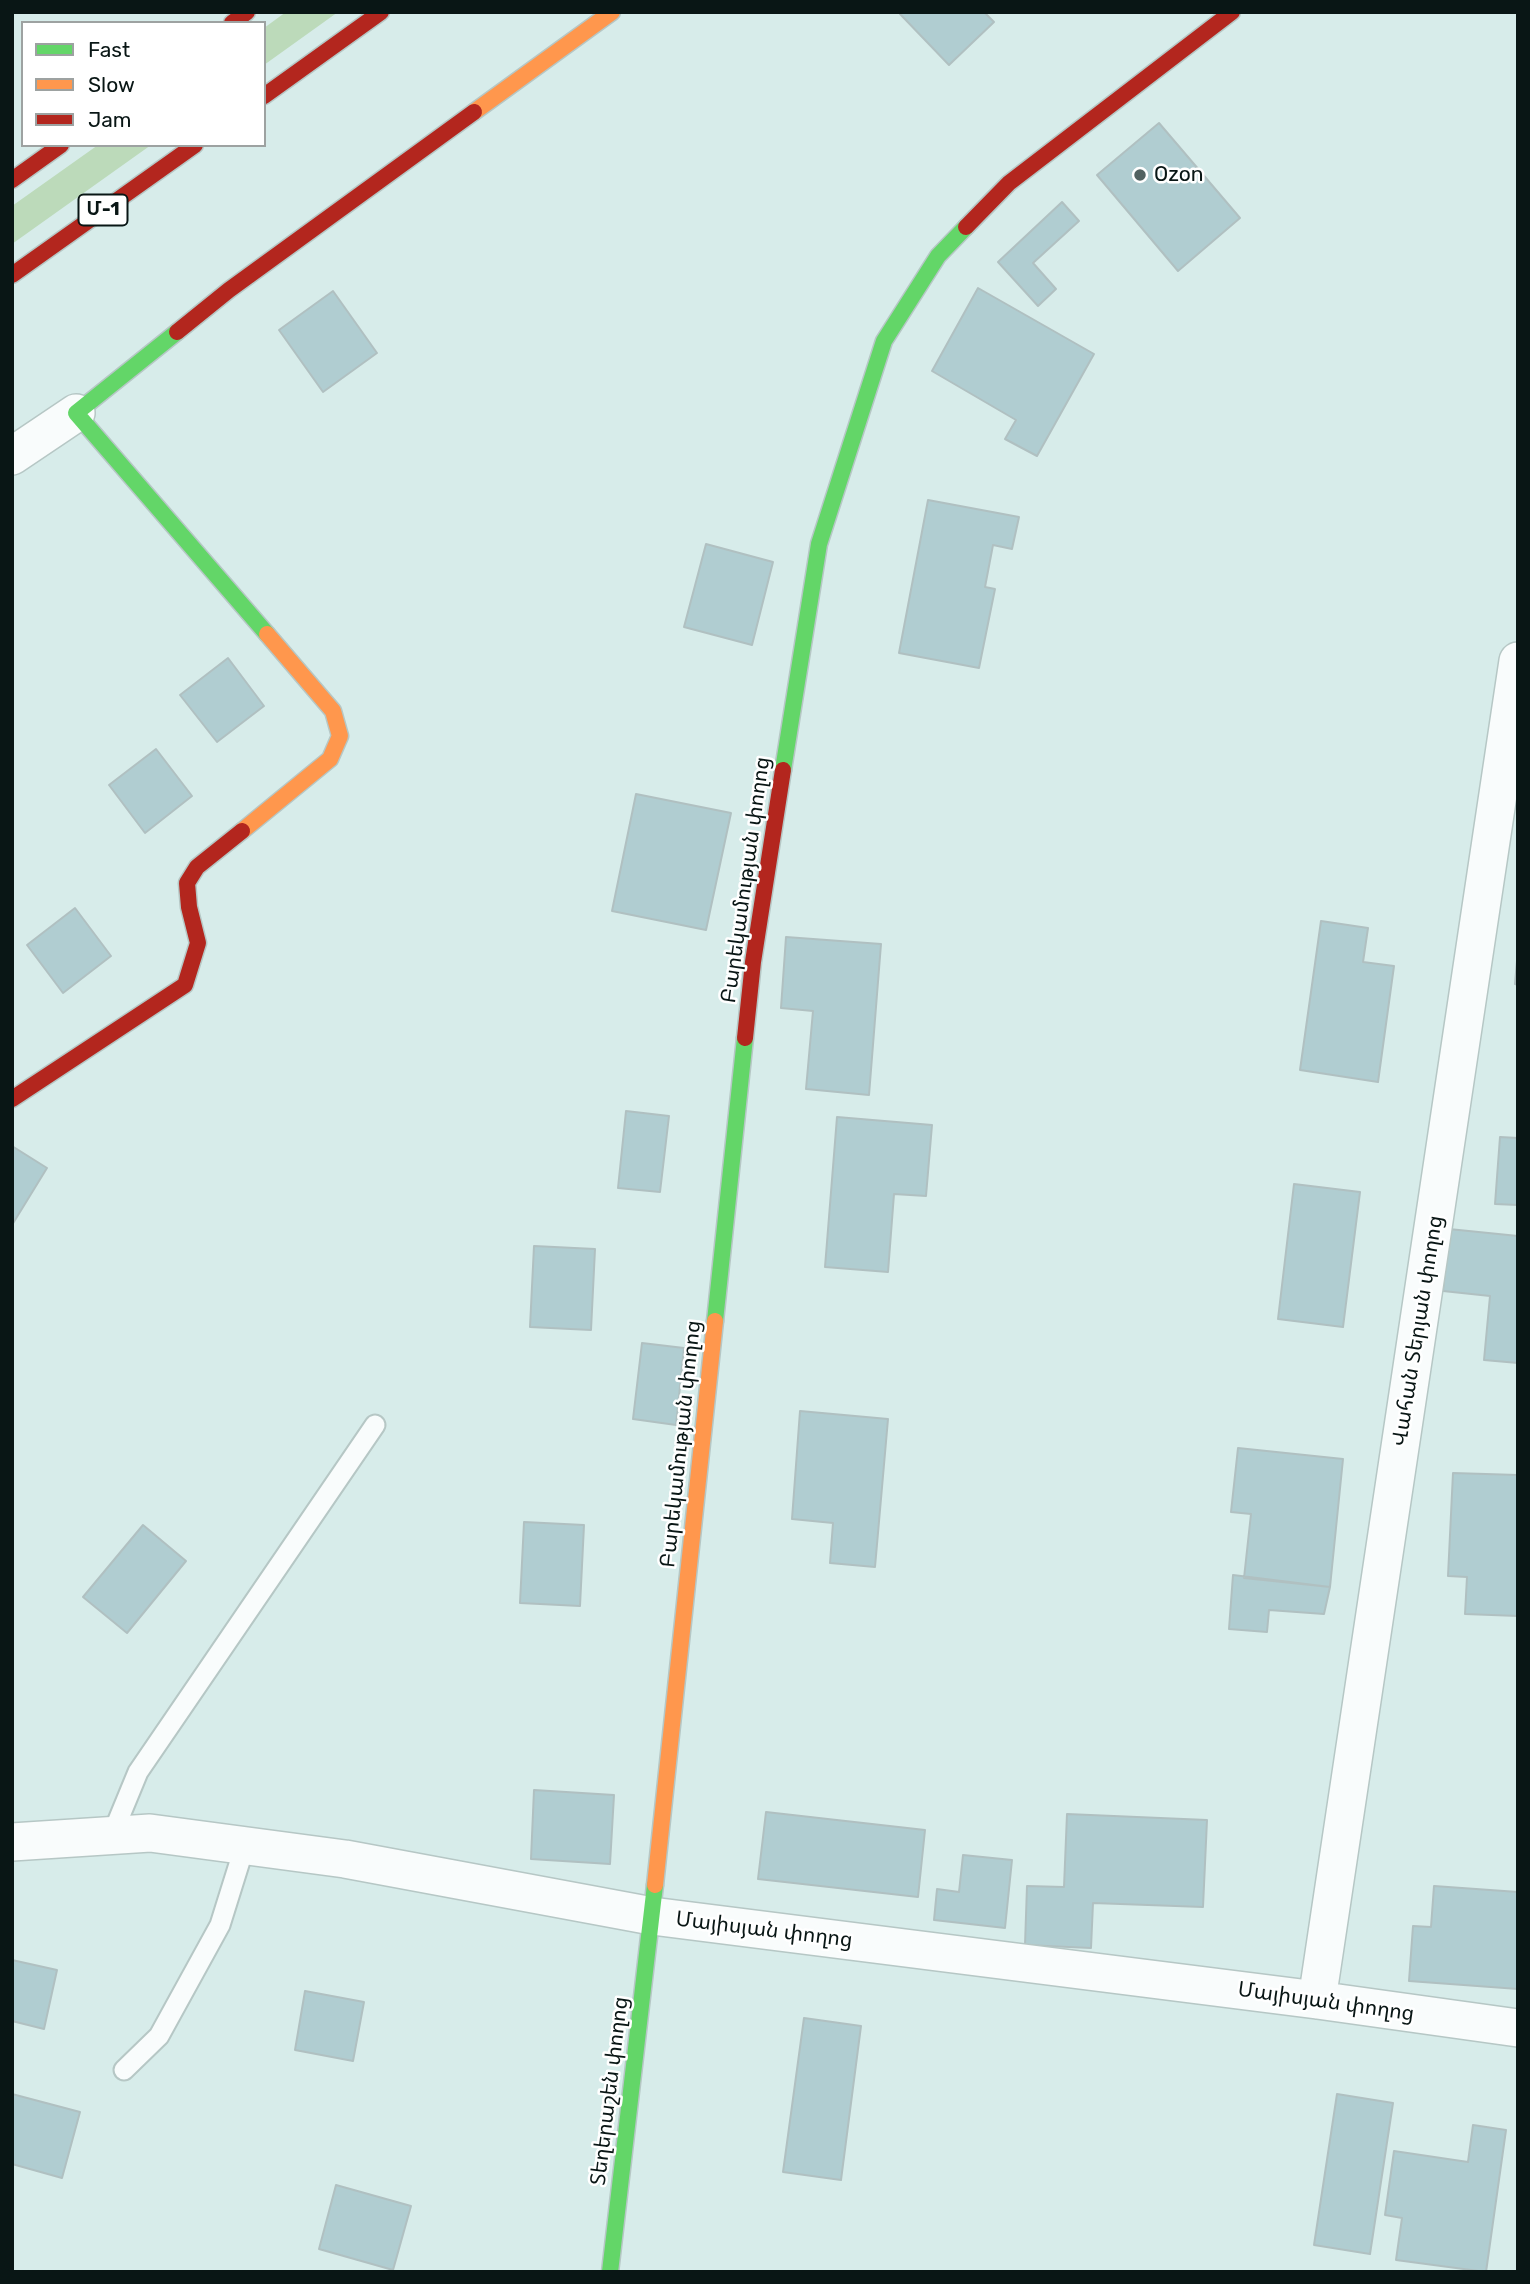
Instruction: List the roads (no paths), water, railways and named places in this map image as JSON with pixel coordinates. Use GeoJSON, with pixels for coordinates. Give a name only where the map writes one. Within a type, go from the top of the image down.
{"type":"FeatureCollection","features":[{"type":"Feature","properties":{"kind":"main road"},"geometry":{"type":"LineString","coordinates":[[266,95],[382,12]]}},
{"type":"Feature","properties":{"kind":"main road"},"geometry":{"type":"LineString","coordinates":[[12,1099],[185,985],[198,943],[187,883],[197,867],[330,759],[340,736],[333,711],[76,413],[229,290],[612,12]]}},
{"type":"Feature","properties":{"kind":"main road","name":"Բարեկամության փողոց"},"geometry":{"type":"LineString","coordinates":[[652,1916],[753,962],[819,544],[884,341],[938,256],[1009,183],[1232,12]]}},
{"type":"Feature","properties":{"kind":"main road"},"geometry":{"type":"LineString","coordinates":[[12,180],[58,147]]}},
{"type":"Feature","properties":{"kind":"main road","name":"Մ-1"},"geometry":{"type":"LineString","coordinates":[[12,275],[192,147]]}},
{"type":"Feature","properties":{"kind":"main road","name":"Տեղերաշեն փողոց"},"geometry":{"type":"LineString","coordinates":[[610,2272],[652,1916]]}},
{"type":"Feature","properties":{"kind":"street"},"geometry":{"type":"LineString","coordinates":[[12,456],[76,413]]}},
{"type":"Feature","properties":{"kind":"street","name":"Վահան Տերյան փողոց"},"geometry":{"type":"LineString","coordinates":[[1317,2000],[1518,661]]}},
{"type":"Feature","properties":{"kind":"street","name":"Մայիսյան փողոց"},"geometry":{"type":"LineString","coordinates":[[12,1842],[150,1833],[345,1859],[652,1916],[1518,2028]]}},
{"type":"Feature","properties":{"kind":"lane"},"geometry":{"type":"LineString","coordinates":[[112,1835],[138,1772],[374,1425]]}},
{"type":"Feature","properties":{"kind":"lane"},"geometry":{"type":"LineString","coordinates":[[124,2070],[159,2036],[220,1925],[245,1845]]}},
{"type":"Feature","properties":{"kind":"place","name":"Ozon"},"geometry":{"type":"Point","coordinates":[1140,175]}}]}
